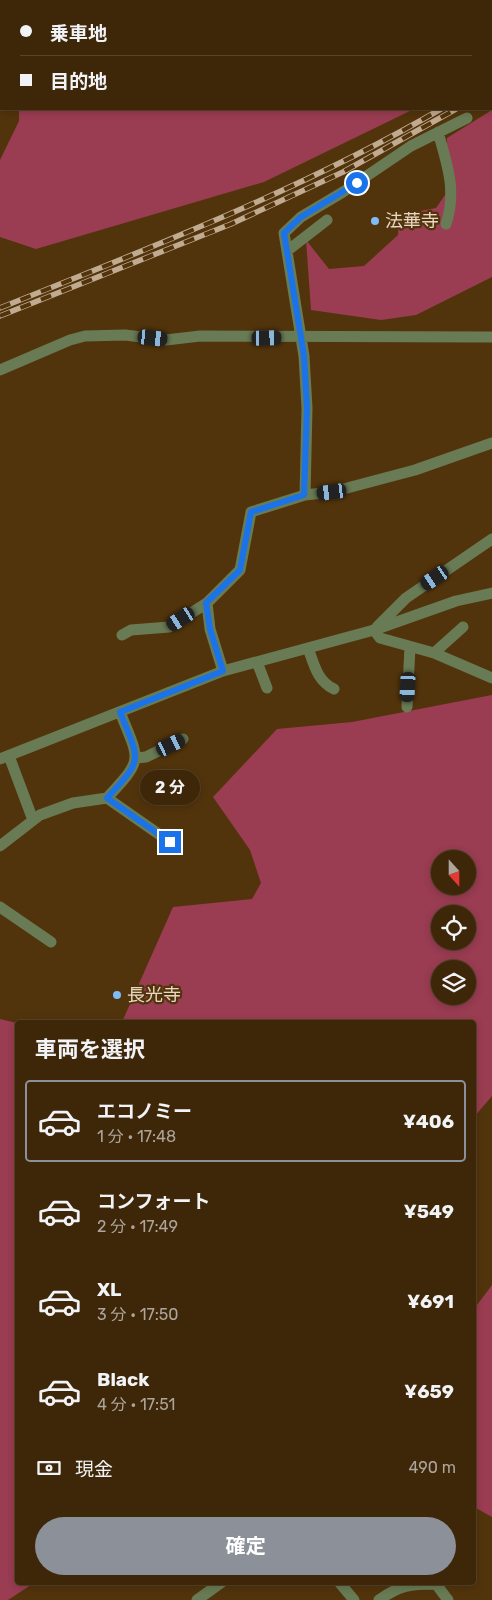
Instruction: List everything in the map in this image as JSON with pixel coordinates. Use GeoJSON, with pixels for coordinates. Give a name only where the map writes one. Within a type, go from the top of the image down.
{"type":"FeatureCollection","features":[{"type":"Feature","properties":{"kind":"street"},"geometry":{"type":"LineString","coordinates":[[304,495],[307,408],[302,338],[284,233],[291,225],[411,146],[467,118]]}},
{"type":"Feature","properties":{"kind":"street"},"geometry":{"type":"LineString","coordinates":[[438,132],[452,180],[452,209],[446,224]]}},
{"type":"Feature","properties":{"kind":"street"},"geometry":{"type":"LineString","coordinates":[[287,251],[327,220]]}},
{"type":"Feature","properties":{"kind":"street"},"geometry":{"type":"LineString","coordinates":[[0,370],[70,340],[85,336],[125,335],[166,340],[200,336],[302,338],[492,337]]}},
{"type":"Feature","properties":{"kind":"street"},"geometry":{"type":"LineString","coordinates":[[122,635],[131,630],[169,627],[206,603],[240,570],[251,512],[304,495],[332,492],[415,470],[492,443]]}},
{"type":"Feature","properties":{"kind":"street"},"geometry":{"type":"LineString","coordinates":[[374,630],[406,598],[492,539]]}},
{"type":"Feature","properties":{"kind":"street"},"geometry":{"type":"LineString","coordinates":[[33,820],[5,757],[223,671],[374,630],[456,601],[492,593]]}},
{"type":"Feature","properties":{"kind":"street"},"geometry":{"type":"LineString","coordinates":[[206,603],[210,629],[223,671]]}},
{"type":"Feature","properties":{"kind":"street"},"geometry":{"type":"LineString","coordinates":[[434,653],[463,627]]}},
{"type":"Feature","properties":{"kind":"street"},"geometry":{"type":"LineString","coordinates":[[374,630],[380,638],[434,653],[492,678]]}},
{"type":"Feature","properties":{"kind":"street"},"geometry":{"type":"LineString","coordinates":[[408,707],[410,647]]}},
{"type":"Feature","properties":{"kind":"street"},"geometry":{"type":"LineString","coordinates":[[308,648],[319,676],[325,684],[334,689]]}},
{"type":"Feature","properties":{"kind":"street"},"geometry":{"type":"LineString","coordinates":[[256,662],[267,688]]}},
{"type":"Feature","properties":{"kind":"street"},"geometry":{"type":"LineString","coordinates":[[0,846],[40,814],[73,803],[107,798],[132,771],[137,754],[120,712]]}},
{"type":"Feature","properties":{"kind":"street"},"geometry":{"type":"LineString","coordinates":[[136,758],[146,757],[183,739]]}},
{"type":"Feature","properties":{"kind":"street"},"geometry":{"type":"LineString","coordinates":[[107,798],[170,842]]}},
{"type":"Feature","properties":{"kind":"street"},"geometry":{"type":"LineString","coordinates":[[0,907],[51,942]]}},
{"type":"Feature","properties":{"kind":"street"},"geometry":{"type":"LineString","coordinates":[[197,1600],[218,1585]]}},
{"type":"Feature","properties":{"kind":"street"},"geometry":{"type":"LineString","coordinates":[[342,1585],[354,1600]]}},
{"type":"Feature","properties":{"kind":"street"},"geometry":{"type":"LineString","coordinates":[[379,1600],[397,1587],[406,1585]]}},
{"type":"Feature","properties":{"kind":"street"},"geometry":{"type":"LineString","coordinates":[[437,1585],[448,1600]]}},
{"type":"Feature","properties":{"kind":"shaded area"},"geometry":{"type":"Polygon","coordinates":[[[19,110],[412,110],[264,182],[36,249],[0,237],[0,160],[19,121],[19,110]]]}},
{"type":"Feature","properties":{"kind":"shaded area"},"geometry":{"type":"Polygon","coordinates":[[[492,110],[492,277],[416,315],[381,320],[311,310],[306,240],[329,269],[364,266],[398,235],[399,215],[436,208],[445,195],[447,138],[492,110]]]}},
{"type":"Feature","properties":{"kind":"shaded area"},"geometry":{"type":"Polygon","coordinates":[[[492,695],[492,1096],[476,1115],[476,1020],[123,1020],[173,907],[252,899],[261,883],[250,850],[213,797],[277,729],[352,722],[492,695]]]}},
{"type":"Feature","properties":{"kind":"shaded area"},"geometry":{"type":"Polygon","coordinates":[[[0,1019],[15,1023],[15,1585],[31,1585],[8,1600],[0,1600],[0,1019]]]}},
{"type":"Feature","properties":{"kind":"shaded area"},"geometry":{"type":"Polygon","coordinates":[[[492,1285],[492,1517],[476,1508],[476,1306],[492,1285]]]}},
{"type":"Feature","properties":{"kind":"railway"},"geometry":{"type":"LineString","coordinates":[[0,308],[169,240],[279,192],[334,166],[439,110]]}},
{"type":"Feature","properties":{"kind":"railway"},"geometry":{"type":"LineString","coordinates":[[0,316],[231,224],[343,172],[454,110]]}},
{"type":"Feature","properties":{"kind":"place","name":"法華寺"},"geometry":{"type":"Point","coordinates":[375,221]}},
{"type":"Feature","properties":{"kind":"place","name":"長光寺"},"geometry":{"type":"Point","coordinates":[117,995]}},
{"type":"Feature","properties":{"kind":"route"},"geometry":{"type":"LineString","coordinates":[[170,842],[107,798],[132,771],[137,754],[120,712],[223,671],[218,660],[210,629],[206,603],[240,570],[251,512],[304,495],[307,408],[304,356],[284,233],[301,217],[357,183]]}}]}
